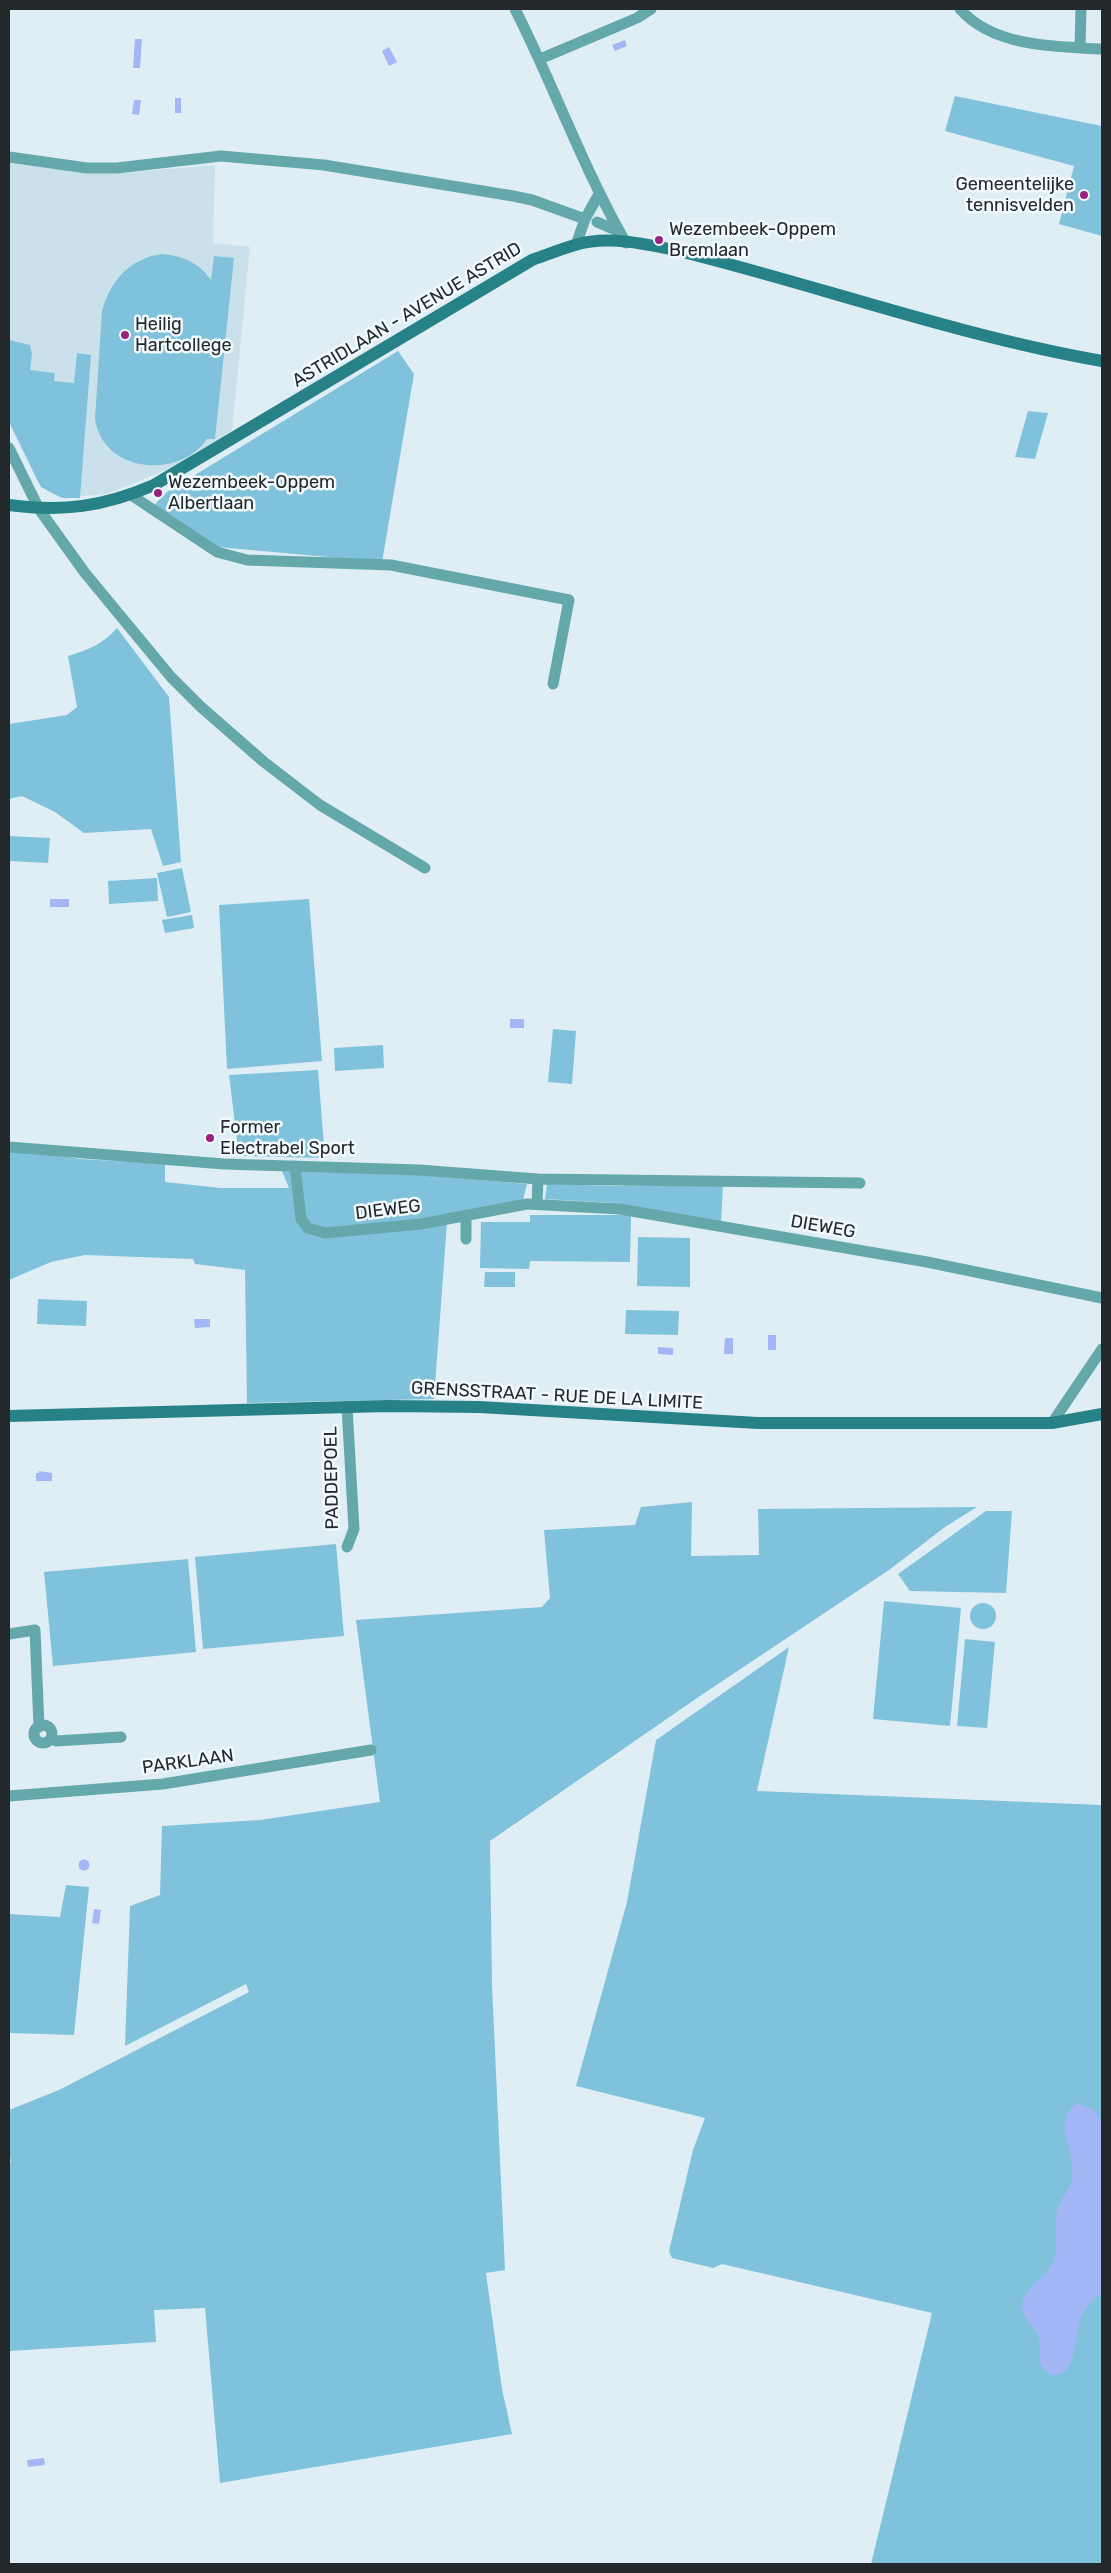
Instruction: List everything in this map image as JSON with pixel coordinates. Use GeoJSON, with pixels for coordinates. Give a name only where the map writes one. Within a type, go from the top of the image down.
{"type":"FeatureCollection","features":[{"type":"Feature","properties":{"kind":"street"},"geometry":{"type":"LineString","coordinates":[[514,9],[540,59],[599,194],[623,238]]}},
{"type":"Feature","properties":{"kind":"street"},"geometry":{"type":"LineString","coordinates":[[540,59],[637,18],[651,9]]}},
{"type":"Feature","properties":{"kind":"street"},"geometry":{"type":"LineString","coordinates":[[960,9],[968,18],[1010,38],[1026,42],[1102,49]]}},
{"type":"Feature","properties":{"kind":"street"},"geometry":{"type":"LineString","coordinates":[[1080,48],[1081,9]]}},
{"type":"Feature","properties":{"kind":"street"},"geometry":{"type":"LineString","coordinates":[[9,157],[87,168],[117,168],[221,156],[324,165],[513,196],[532,200],[585,219]]}},
{"type":"Feature","properties":{"kind":"street"},"geometry":{"type":"LineString","coordinates":[[576,245],[585,219],[599,194]]}},
{"type":"Feature","properties":{"kind":"street"},"geometry":{"type":"LineString","coordinates":[[597,222],[623,238]]}},
{"type":"Feature","properties":{"kind":"street","name":"ASTRIDLAAN - AVENUE ASTRID"},"geometry":{"type":"LineString","coordinates":[[9,505],[39,509],[73,508],[109,503],[131,495],[174,474],[526,263],[576,245],[623,238],[695,255],[1066,355],[1102,361]]}},
{"type":"Feature","properties":{"kind":"street"},"geometry":{"type":"LineString","coordinates":[[9,448],[39,509],[118,614],[201,707],[264,762],[312,800],[425,868]]}},
{"type":"Feature","properties":{"kind":"street"},"geometry":{"type":"LineString","coordinates":[[131,495],[217,552],[238,558],[281,562],[310,561],[391,565],[569,600],[553,684]]}},
{"type":"Feature","properties":{"kind":"street"},"geometry":{"type":"LineString","coordinates":[[9,1146],[224,1164],[419,1170],[538,1180],[594,1178],[860,1183]]}},
{"type":"Feature","properties":{"kind":"street","name":"DIEWEG"},"geometry":{"type":"LineString","coordinates":[[295,1166],[299,1214],[306,1226],[318,1232],[342,1233],[393,1228],[537,1204],[638,1211],[927,1262],[1102,1298]]}},
{"type":"Feature","properties":{"kind":"street"},"geometry":{"type":"LineString","coordinates":[[537,1204],[538,1180]]}},
{"type":"Feature","properties":{"kind":"street"},"geometry":{"type":"LineString","coordinates":[[466,1215],[466,1239]]}},
{"type":"Feature","properties":{"kind":"street"},"geometry":{"type":"LineString","coordinates":[[1052,1423],[1102,1349]]}},
{"type":"Feature","properties":{"kind":"street","name":"GRENSSTRAAT - RUE DE LA LIMITE"},"geometry":{"type":"LineString","coordinates":[[9,1416],[348,1407],[479,1407],[758,1423],[1052,1423],[1102,1414]]}},
{"type":"Feature","properties":{"kind":"street","name":"PADDEPOEL"},"geometry":{"type":"LineString","coordinates":[[347,1547],[354,1529],[348,1407]]}},
{"type":"Feature","properties":{"kind":"street"},"geometry":{"type":"LineString","coordinates":[[9,1634],[35,1630],[38,1726],[45,1725],[50,1728],[51,1738],[56,1740],[121,1737]]}},
{"type":"Feature","properties":{"kind":"street","name":"PARKLAAN"},"geometry":{"type":"LineString","coordinates":[[9,1796],[163,1784],[371,1750]]}},
{"type":"Feature","properties":{"kind":"shaded area"},"geometry":{"type":"Polygon","coordinates":[[[135,39],[142,39],[140,68],[133,68],[135,39]]]}},
{"type":"Feature","properties":{"kind":"shaded area"},"geometry":{"type":"Polygon","coordinates":[[[625,40],[627,46],[615,51],[612,45],[625,40]]]}},
{"type":"Feature","properties":{"kind":"shaded area"},"geometry":{"type":"Polygon","coordinates":[[[389,47],[397,62],[389,66],[382,51],[389,47]]]}},
{"type":"Feature","properties":{"kind":"shaded area","name":"Gemeentelijke tennisvelden"},"geometry":{"type":"Polygon","coordinates":[[[955,96],[1102,126],[1102,236],[1059,224],[1074,166],[945,131],[955,96]]]}},
{"type":"Feature","properties":{"kind":"shaded area"},"geometry":{"type":"Polygon","coordinates":[[[175,98],[181,98],[181,113],[175,113],[175,98]]]}},
{"type":"Feature","properties":{"kind":"shaded area"},"geometry":{"type":"Polygon","coordinates":[[[134,100],[141,100],[139,115],[132,114],[134,100]]]}},
{"type":"Feature","properties":{"kind":"shaded area","name":"Heilig Hartcollege"},"geometry":{"type":"Polygon","coordinates":[[[9,163],[83,172],[123,173],[215,165],[213,243],[250,247],[232,431],[173,467],[107,494],[62,498],[47,491],[38,483],[9,422],[9,163]]]}},
{"type":"Feature","properties":{"kind":"shaded area"},"geometry":{"type":"Polygon","coordinates":[[[162,254],[190,261],[211,280],[214,256],[234,258],[215,439],[207,439],[194,452],[179,461],[161,465],[144,465],[127,460],[112,451],[101,437],[95,419],[102,311],[110,290],[123,273],[140,260],[162,254]]]}},
{"type":"Feature","properties":{"kind":"shaded area"},"geometry":{"type":"Polygon","coordinates":[[[9,340],[30,345],[32,354],[30,370],[55,373],[54,381],[74,383],[77,353],[91,355],[80,498],[62,498],[41,487],[9,422],[9,340]]]}},
{"type":"Feature","properties":{"kind":"shaded area"},"geometry":{"type":"Polygon","coordinates":[[[398,351],[414,374],[382,562],[218,547],[154,505],[167,492],[398,351]]]}},
{"type":"Feature","properties":{"kind":"shaded area"},"geometry":{"type":"Polygon","coordinates":[[[1028,411],[1048,413],[1035,459],[1015,457],[1028,411]]]}},
{"type":"Feature","properties":{"kind":"shaded area"},"geometry":{"type":"Polygon","coordinates":[[[117,628],[169,697],[181,862],[163,866],[151,829],[84,833],[55,812],[22,796],[9,799],[9,724],[67,715],[77,707],[68,656],[95,646],[117,628]]]}},
{"type":"Feature","properties":{"kind":"shaded area"},"geometry":{"type":"Polygon","coordinates":[[[9,836],[50,838],[48,863],[9,861],[9,836]]]}},
{"type":"Feature","properties":{"kind":"shaded area"},"geometry":{"type":"Polygon","coordinates":[[[182,868],[191,912],[167,917],[157,873],[182,868]]]}},
{"type":"Feature","properties":{"kind":"shaded area"},"geometry":{"type":"Polygon","coordinates":[[[157,878],[158,901],[109,904],[108,881],[157,878]]]}},
{"type":"Feature","properties":{"kind":"shaded area"},"geometry":{"type":"Polygon","coordinates":[[[50,899],[69,899],[69,907],[50,907],[50,899]]]}},
{"type":"Feature","properties":{"kind":"shaded area"},"geometry":{"type":"Polygon","coordinates":[[[309,899],[322,1061],[227,1069],[219,905],[309,899]]]}},
{"type":"Feature","properties":{"kind":"shaded area"},"geometry":{"type":"Polygon","coordinates":[[[192,915],[194,928],[165,933],[162,920],[192,915]]]}},
{"type":"Feature","properties":{"kind":"shaded area"},"geometry":{"type":"Polygon","coordinates":[[[510,1019],[524,1019],[524,1028],[510,1028],[510,1019]]]}},
{"type":"Feature","properties":{"kind":"shaded area"},"geometry":{"type":"Polygon","coordinates":[[[553,1029],[576,1031],[572,1084],[548,1082],[553,1029]]]}},
{"type":"Feature","properties":{"kind":"shaded area"},"geometry":{"type":"Polygon","coordinates":[[[383,1045],[384,1068],[335,1071],[334,1048],[383,1045]]]}},
{"type":"Feature","properties":{"kind":"shaded area"},"geometry":{"type":"Polygon","coordinates":[[[318,1070],[325,1158],[239,1156],[229,1075],[318,1070]]]}},
{"type":"Feature","properties":{"kind":"shaded area"},"geometry":{"type":"Polygon","coordinates":[[[9,1148],[81,1159],[165,1164],[165,1182],[221,1188],[289,1188],[282,1171],[419,1175],[527,1184],[521,1208],[447,1223],[434,1399],[247,1403],[245,1270],[195,1264],[193,1259],[85,1255],[51,1262],[9,1280],[9,1148]]]}},
{"type":"Feature","properties":{"kind":"shaded area"},"geometry":{"type":"Polygon","coordinates":[[[547,1184],[614,1186],[723,1184],[721,1225],[614,1203],[545,1199],[547,1184]]]}},
{"type":"Feature","properties":{"kind":"shaded area"},"geometry":{"type":"Polygon","coordinates":[[[530,1215],[631,1215],[630,1262],[530,1261],[529,1269],[480,1268],[481,1222],[530,1222],[530,1215]]]}},
{"type":"Feature","properties":{"kind":"shaded area"},"geometry":{"type":"Polygon","coordinates":[[[638,1237],[690,1238],[690,1287],[637,1286],[638,1237]]]}},
{"type":"Feature","properties":{"kind":"shaded area"},"geometry":{"type":"Polygon","coordinates":[[[485,1272],[515,1272],[515,1287],[484,1287],[485,1272]]]}},
{"type":"Feature","properties":{"kind":"shaded area"},"geometry":{"type":"Polygon","coordinates":[[[38,1299],[87,1301],[86,1326],[37,1324],[38,1299]]]}},
{"type":"Feature","properties":{"kind":"shaded area"},"geometry":{"type":"Polygon","coordinates":[[[626,1310],[679,1311],[678,1335],[625,1334],[626,1310]]]}},
{"type":"Feature","properties":{"kind":"shaded area"},"geometry":{"type":"Polygon","coordinates":[[[194,1319],[210,1319],[210,1327],[195,1328],[194,1319]]]}},
{"type":"Feature","properties":{"kind":"shaded area"},"geometry":{"type":"Polygon","coordinates":[[[768,1335],[776,1335],[776,1350],[768,1350],[768,1335]]]}},
{"type":"Feature","properties":{"kind":"shaded area"},"geometry":{"type":"Polygon","coordinates":[[[725,1338],[733,1338],[733,1354],[724,1354],[725,1338]]]}},
{"type":"Feature","properties":{"kind":"shaded area"},"geometry":{"type":"Polygon","coordinates":[[[658,1347],[673,1348],[673,1355],[658,1354],[658,1347]]]}},
{"type":"Feature","properties":{"kind":"shaded area"},"geometry":{"type":"Polygon","coordinates":[[[39,1471],[52,1473],[52,1481],[36,1481],[36,1473],[39,1473],[39,1471]]]}},
{"type":"Feature","properties":{"kind":"shaded area"},"geometry":{"type":"Polygon","coordinates":[[[692,1502],[691,1556],[759,1555],[758,1509],[977,1507],[945,1527],[889,1570],[700,1696],[490,1841],[492,1985],[505,2270],[486,2273],[502,2389],[512,2434],[220,2483],[205,2308],[154,2310],[156,2342],[9,2351],[9,2164],[11,2162],[9,2151],[9,2110],[59,2090],[249,1992],[246,1984],[125,2046],[130,1906],[160,1895],[162,1826],[260,1820],[380,1802],[356,1620],[542,1607],[550,1598],[544,1530],[635,1525],[641,1507],[692,1502]]]}},
{"type":"Feature","properties":{"kind":"shaded area"},"geometry":{"type":"Polygon","coordinates":[[[986,1511],[1012,1511],[1006,1593],[910,1591],[898,1574],[986,1511]]]}},
{"type":"Feature","properties":{"kind":"shaded area"},"geometry":{"type":"Polygon","coordinates":[[[336,1544],[344,1636],[203,1649],[195,1557],[336,1544]]]}},
{"type":"Feature","properties":{"kind":"shaded area"},"geometry":{"type":"Polygon","coordinates":[[[188,1559],[196,1652],[53,1666],[44,1572],[188,1559]]]}},
{"type":"Feature","properties":{"kind":"shaded area"},"geometry":{"type":"Polygon","coordinates":[[[884,1601],[961,1608],[950,1726],[873,1719],[884,1601]]]}},
{"type":"Feature","properties":{"kind":"shaded area"},"geometry":{"type":"Polygon","coordinates":[[[983,1603],[992,1607],[996,1616],[992,1625],[983,1629],[974,1625],[970,1616],[974,1607],[983,1603]]]}},
{"type":"Feature","properties":{"kind":"shaded area"},"geometry":{"type":"Polygon","coordinates":[[[965,1639],[995,1642],[987,1728],[957,1726],[965,1639]]]}},
{"type":"Feature","properties":{"kind":"shaded area"},"geometry":{"type":"Polygon","coordinates":[[[789,1647],[757,1791],[1102,1805],[1102,2564],[871,2564],[932,2313],[722,2264],[713,2268],[672,2258],[669,2251],[693,2150],[705,2118],[576,2086],[627,1902],[656,1740],[789,1647]]]}},
{"type":"Feature","properties":{"kind":"shaded area"},"geometry":{"type":"Polygon","coordinates":[[[84,1859],[90,1865],[84,1871],[78,1865],[84,1859]]]}},
{"type":"Feature","properties":{"kind":"shaded area"},"geometry":{"type":"Polygon","coordinates":[[[66,1885],[89,1887],[74,2035],[9,2033],[9,1914],[60,1917],[66,1885]]]}},
{"type":"Feature","properties":{"kind":"shaded area"},"geometry":{"type":"Polygon","coordinates":[[[94,1909],[101,1910],[99,1924],[92,1923],[94,1909]]]}},
{"type":"Feature","properties":{"kind":"shaded area"},"geometry":{"type":"Polygon","coordinates":[[[1076,2103],[1094,2110],[1102,2122],[1102,2294],[1090,2303],[1082,2315],[1069,2366],[1062,2373],[1051,2375],[1041,2366],[1038,2336],[1024,2315],[1022,2307],[1023,2300],[1029,2290],[1046,2273],[1054,2261],[1056,2215],[1059,2204],[1070,2186],[1072,2178],[1071,2158],[1066,2139],[1066,2120],[1069,2111],[1076,2103]]]}},
{"type":"Feature","properties":{"kind":"shaded area"},"geometry":{"type":"Polygon","coordinates":[[[44,2458],[45,2465],[28,2467],[27,2460],[44,2458]]]}},
{"type":"Feature","properties":{"kind":"place","name":"Gemeentelijke tennisvelden"},"geometry":{"type":"Point","coordinates":[1084,195]}},
{"type":"Feature","properties":{"kind":"place","name":"Wezembeek-Oppem Bremlaan"},"geometry":{"type":"Point","coordinates":[659,240]}},
{"type":"Feature","properties":{"kind":"place","name":"Heilig Hartcollege"},"geometry":{"type":"Point","coordinates":[125,335]}},
{"type":"Feature","properties":{"kind":"place","name":"Wezembeek-Oppem Albertlaan"},"geometry":{"type":"Point","coordinates":[158,493]}},
{"type":"Feature","properties":{"kind":"place","name":"Former Electrabel Sport"},"geometry":{"type":"Point","coordinates":[210,1138]}}]}
